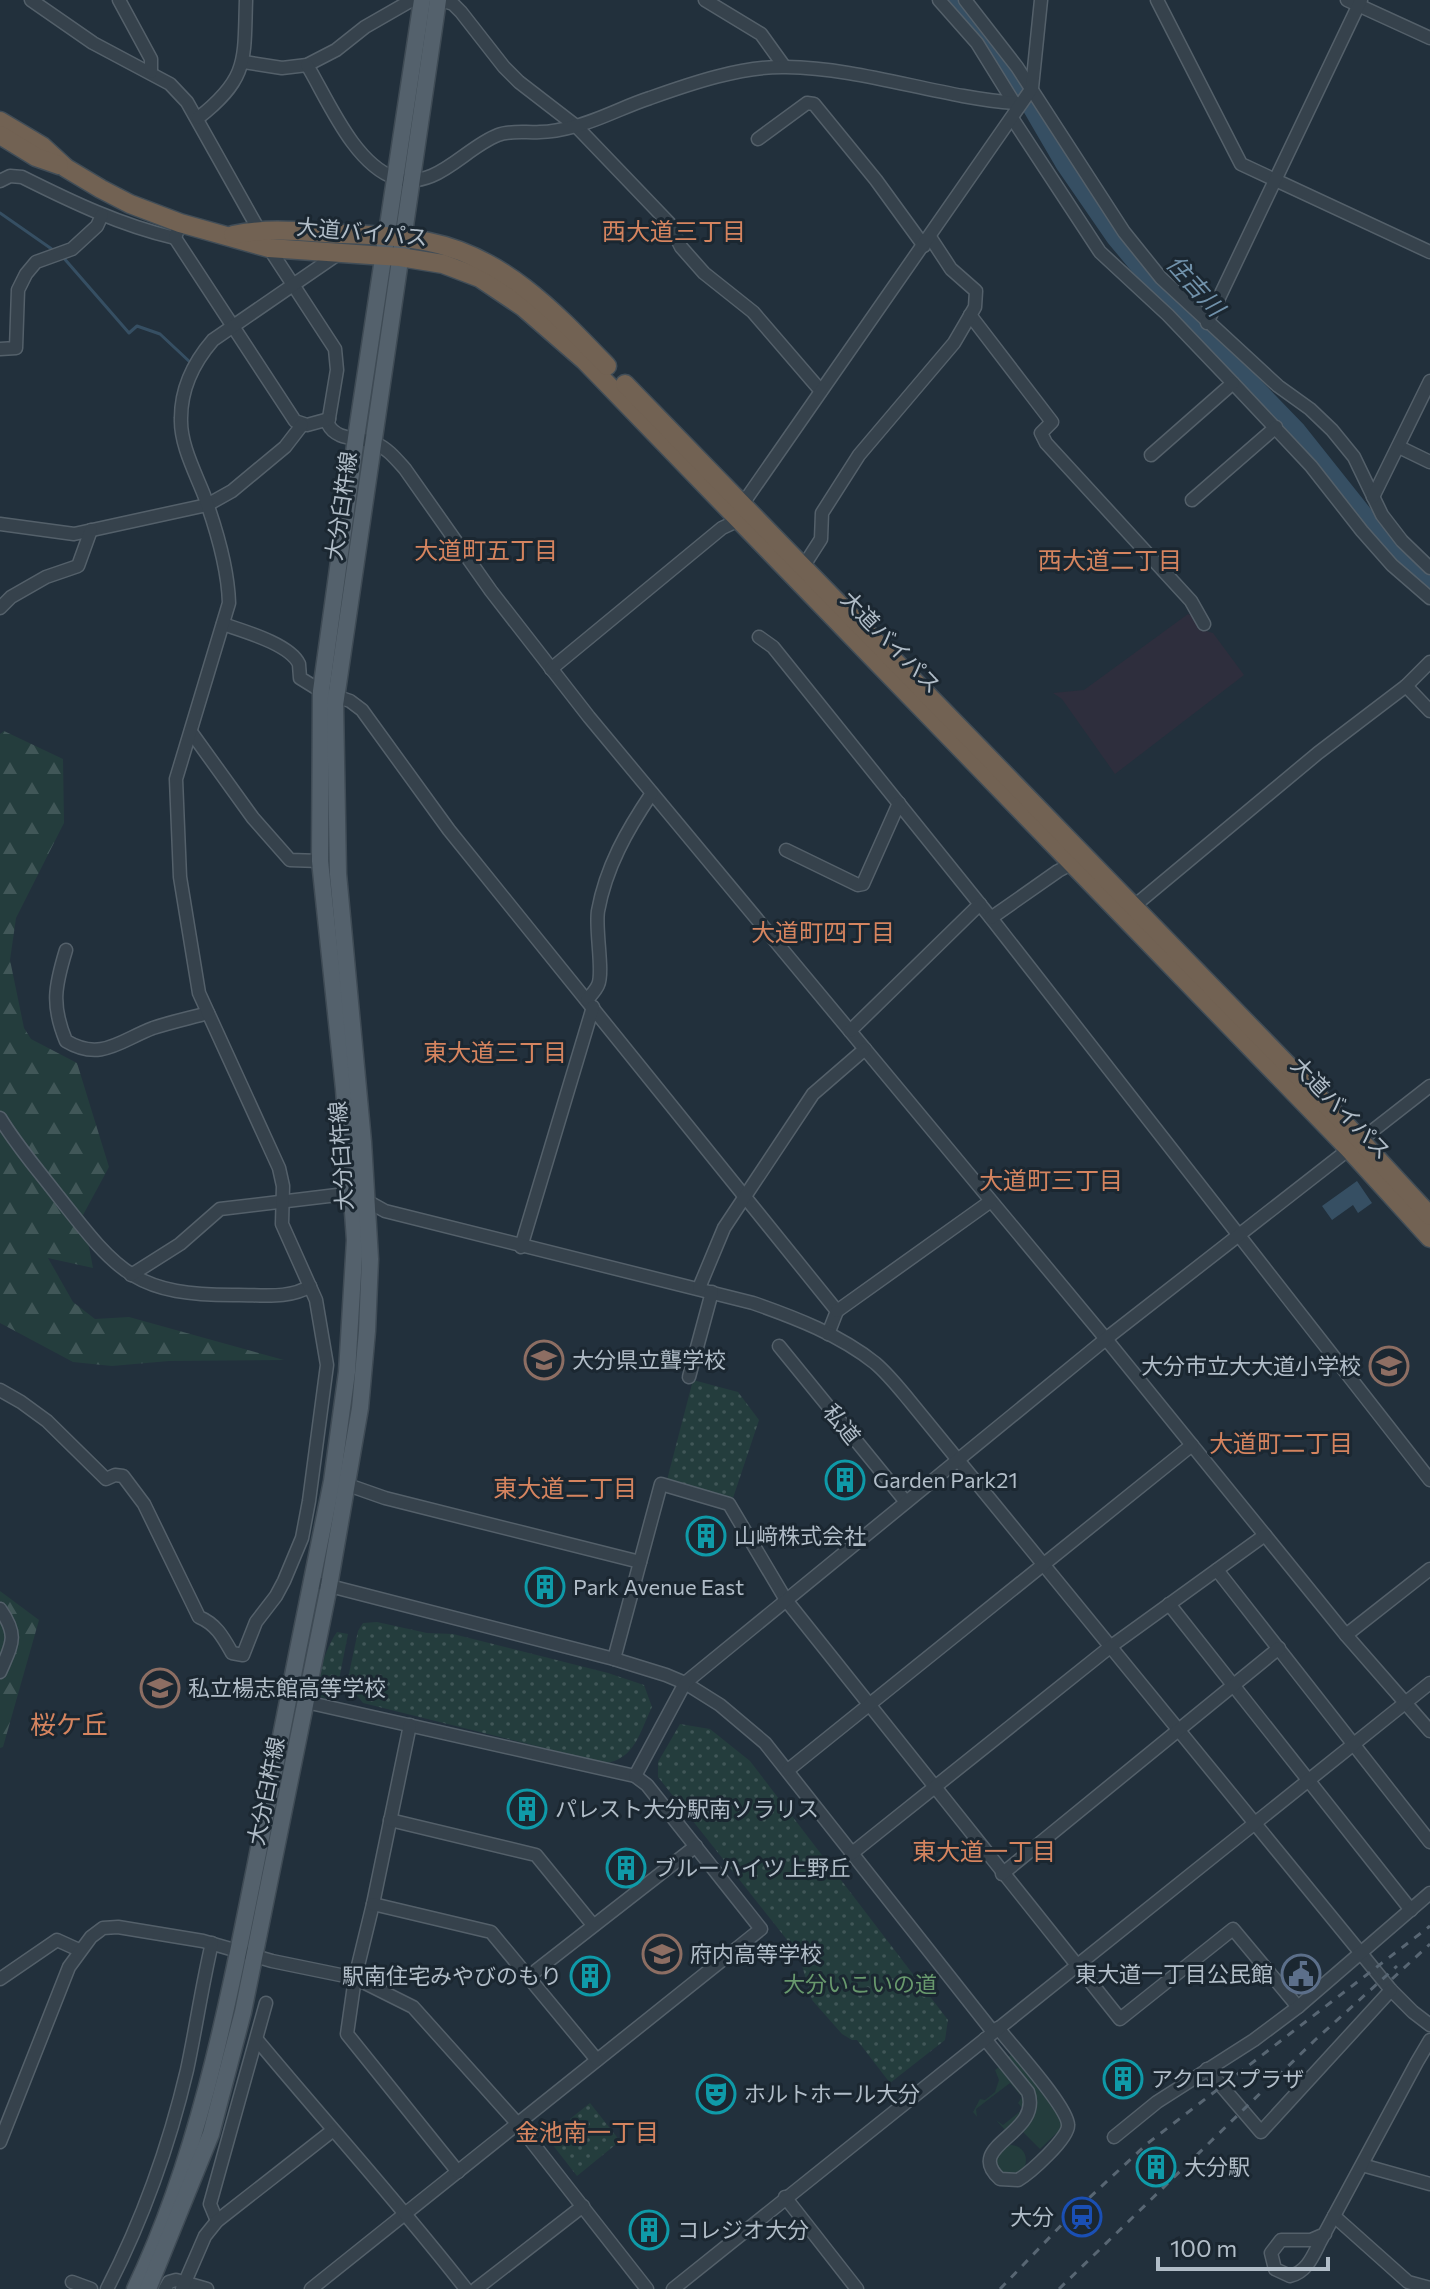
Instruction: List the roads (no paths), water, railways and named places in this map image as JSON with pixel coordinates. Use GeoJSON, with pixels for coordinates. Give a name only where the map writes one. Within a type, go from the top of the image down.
{"type":"FeatureCollection","features":[{"type":"Feature","properties":{"kind":"highway","name":"大道バイパス"},"geometry":{"type":"LineString","coordinates":[[0,121],[42,146],[66,168]]}},
{"type":"Feature","properties":{"kind":"highway","name":"大道バイパス"},"geometry":{"type":"LineString","coordinates":[[0,135],[177,230],[230,236],[269,248],[443,264],[480,278],[523,307],[584,360],[741,512],[803,567],[1133,907],[1354,1144],[1430,1238]]}},
{"type":"Feature","properties":{"kind":"highway","name":"大道バイパス"},"geometry":{"type":"LineString","coordinates":[[230,236],[258,230],[395,237],[447,246],[471,255],[521,284],[582,340],[1073,863],[1430,1216]]}},
{"type":"Feature","properties":{"kind":"main road","name":"大分臼杵線"},"geometry":{"type":"LineString","coordinates":[[135,2289],[158,2238],[184,2166],[247,1954],[306,1702],[360,1408],[370,1259],[344,1089],[320,861],[329,693],[403,179],[422,0]]}},
{"type":"Feature","properties":{"kind":"main road","name":"大分臼杵線"},"geometry":{"type":"LineString","coordinates":[[403,179],[440,0]]}},
{"type":"Feature","properties":{"kind":"main road","name":"大分臼杵線"},"geometry":{"type":"LineString","coordinates":[[148,2289],[221,2103],[343,1407],[360,1198],[329,693]]}},
{"type":"Feature","properties":{"kind":"street"},"geometry":{"type":"LineString","coordinates":[[31,0],[93,43],[151,72],[178,91],[198,118],[258,230],[337,355],[329,419],[332,431],[364,440],[396,458],[551,669],[1106,1339],[1346,1635],[1430,1731]]}},
{"type":"Feature","properties":{"kind":"street"},"geometry":{"type":"LineString","coordinates":[[119,0],[151,59],[151,72]]}},
{"type":"Feature","properties":{"kind":"street"},"geometry":{"type":"LineString","coordinates":[[198,118],[225,96],[244,62],[246,0]]}},
{"type":"Feature","properties":{"kind":"street"},"geometry":{"type":"LineString","coordinates":[[244,62],[282,68],[307,65],[336,50],[365,27],[412,0]]}},
{"type":"Feature","properties":{"kind":"street"},"geometry":{"type":"LineString","coordinates":[[440,0],[453,4],[461,12],[519,82],[576,126],[669,223],[681,247],[704,273],[753,312],[821,391]]}},
{"type":"Feature","properties":{"kind":"street"},"geometry":{"type":"LineString","coordinates":[[705,0],[761,34],[784,66]]}},
{"type":"Feature","properties":{"kind":"street"},"geometry":{"type":"LineString","coordinates":[[939,0],[977,43],[1100,252],[1168,315],[1276,427],[1392,565],[1430,598]]}},
{"type":"Feature","properties":{"kind":"street"},"geometry":{"type":"LineString","coordinates":[[965,0],[999,41],[1124,232],[1161,278],[1207,323],[1332,430],[1354,457],[1382,515],[1402,541],[1430,568]]}},
{"type":"Feature","properties":{"kind":"street"},"geometry":{"type":"LineString","coordinates":[[551,669],[741,512],[821,391],[1032,88],[1041,0]]}},
{"type":"Feature","properties":{"kind":"street"},"geometry":{"type":"LineString","coordinates":[[1157,0],[1241,164],[1430,252]]}},
{"type":"Feature","properties":{"kind":"street"},"geometry":{"type":"LineString","coordinates":[[1207,323],[1355,2],[1430,38]]}},
{"type":"Feature","properties":{"kind":"street"},"geometry":{"type":"LineString","coordinates":[[307,65],[357,149],[373,165],[403,179],[429,178],[502,133],[544,132],[576,126],[648,98],[762,68],[784,66],[855,74],[1017,108]]}},
{"type":"Feature","properties":{"kind":"street"},"geometry":{"type":"LineString","coordinates":[[758,139],[807,103],[814,104],[927,242],[976,291],[975,307],[954,343],[859,455],[822,513],[821,539],[803,567]]}},
{"type":"Feature","properties":{"kind":"street"},"geometry":{"type":"LineString","coordinates":[[3,176],[22,177],[102,215],[177,230],[233,327],[290,415],[302,425]]}},
{"type":"Feature","properties":{"kind":"street"},"geometry":{"type":"LineString","coordinates":[[0,349],[16,348],[18,290],[26,274],[36,262],[72,249],[97,226],[102,215]]}},
{"type":"Feature","properties":{"kind":"street"},"geometry":{"type":"LineString","coordinates":[[0,1390],[47,1421],[106,1479],[123,1476],[144,1504],[199,1617],[222,1635],[232,1653],[243,1655],[256,1622],[284,1581],[306,1522],[327,1365],[318,1310],[282,1224],[283,1186],[279,1168],[208,1013],[194,975],[180,877],[176,779],[229,603],[229,588],[180,421],[183,399],[200,355],[213,340],[338,254]]}},
{"type":"Feature","properties":{"kind":"street"},"geometry":{"type":"LineString","coordinates":[[970,315],[1052,422],[1041,433],[1046,443],[1191,601],[1204,624]]}},
{"type":"Feature","properties":{"kind":"street"},"geometry":{"type":"LineString","coordinates":[[1373,497],[1430,381]]}},
{"type":"Feature","properties":{"kind":"street"},"geometry":{"type":"LineString","coordinates":[[1151,455],[1233,383]]}},
{"type":"Feature","properties":{"kind":"street"},"geometry":{"type":"LineString","coordinates":[[0,524],[70,534],[207,505],[232,491],[264,465],[285,447],[302,425],[329,419]]}},
{"type":"Feature","properties":{"kind":"street"},"geometry":{"type":"LineString","coordinates":[[1192,500],[1276,427]]}},
{"type":"Feature","properties":{"kind":"street"},"geometry":{"type":"LineString","coordinates":[[1399,447],[1430,462]]}},
{"type":"Feature","properties":{"kind":"street"},"geometry":{"type":"LineString","coordinates":[[0,608],[11,597],[46,577],[78,566],[91,530]]}},
{"type":"Feature","properties":{"kind":"street"},"geometry":{"type":"LineString","coordinates":[[223,624],[258,636],[289,653],[299,665],[300,678],[362,710],[449,830],[837,1311]]}},
{"type":"Feature","properties":{"kind":"street"},"geometry":{"type":"LineString","coordinates":[[759,637],[773,647],[980,904],[1430,1480]]}},
{"type":"Feature","properties":{"kind":"street"},"geometry":{"type":"LineString","coordinates":[[1133,907],[1318,753],[1406,686],[1430,662]]}},
{"type":"Feature","properties":{"kind":"street"},"geometry":{"type":"LineString","coordinates":[[1406,686],[1430,711]]}},
{"type":"Feature","properties":{"kind":"street"},"geometry":{"type":"LineString","coordinates":[[191,732],[253,818],[290,860],[320,861]]}},
{"type":"Feature","properties":{"kind":"street"},"geometry":{"type":"LineString","coordinates":[[521,1247],[590,1004],[600,983],[597,915],[603,885],[630,825],[652,793]]}},
{"type":"Feature","properties":{"kind":"street"},"geometry":{"type":"LineString","coordinates":[[786,850],[825,871],[858,885],[863,884],[899,803]]}},
{"type":"Feature","properties":{"kind":"street"},"geometry":{"type":"LineString","coordinates":[[991,918],[1073,863]]}},
{"type":"Feature","properties":{"kind":"street"},"geometry":{"type":"LineString","coordinates":[[850,1031],[980,904]]}},
{"type":"Feature","properties":{"kind":"street"},"geometry":{"type":"LineString","coordinates":[[66,950],[54,992],[56,1010],[66,1041],[80,1049],[95,1050],[120,1045],[150,1029],[208,1013]]}},
{"type":"Feature","properties":{"kind":"street"},"geometry":{"type":"LineString","coordinates":[[689,1377],[705,1290],[724,1228],[813,1094],[865,1049]]}},
{"type":"Feature","properties":{"kind":"street"},"geometry":{"type":"LineString","coordinates":[[635,1776],[685,1683],[1106,1339],[1430,1086]]}},
{"type":"Feature","properties":{"kind":"street"},"geometry":{"type":"LineString","coordinates":[[0,1118],[91,1238],[131,1275],[161,1289],[199,1295],[289,1295],[310,1286]]}},
{"type":"Feature","properties":{"kind":"street"},"geometry":{"type":"LineString","coordinates":[[131,1275],[180,1244],[215,1210],[281,1200],[360,1198],[385,1211],[705,1290],[783,1313],[846,1343],[878,1365],[1391,1990],[1430,2025]]}},
{"type":"Feature","properties":{"kind":"street"},"geometry":{"type":"LineString","coordinates":[[828,1334],[837,1311],[991,1201]]}},
{"type":"Feature","properties":{"kind":"street","name":"私道"},"geometry":{"type":"LineString","coordinates":[[779,1346],[906,1502]]}},
{"type":"Feature","properties":{"kind":"street"},"geometry":{"type":"LineString","coordinates":[[788,1770],[1192,1445]]}},
{"type":"Feature","properties":{"kind":"street"},"geometry":{"type":"LineString","coordinates":[[614,1659],[661,1484],[729,1504],[786,1600],[1120,2019],[1233,1929],[1298,2007]]}},
{"type":"Feature","properties":{"kind":"street"},"geometry":{"type":"LineString","coordinates":[[348,1485],[385,1498],[640,1562]]}},
{"type":"Feature","properties":{"kind":"street"},"geometry":{"type":"LineString","coordinates":[[851,1854],[1110,1647],[1265,1535]]}},
{"type":"Feature","properties":{"kind":"street"},"geometry":{"type":"LineString","coordinates":[[1346,1635],[1430,1569]]}},
{"type":"Feature","properties":{"kind":"street"},"geometry":{"type":"LineString","coordinates":[[1217,1570],[1430,1842]]}},
{"type":"Feature","properties":{"kind":"street"},"geometry":{"type":"LineString","coordinates":[[312,1581],[614,1659],[685,1683],[744,1723],[788,1770],[992,2033],[1061,2107],[1068,2125],[1065,2137],[1018,2180],[1000,2179],[991,2169],[990,2157],[996,2146],[1026,2119],[1030,2098],[992,2033]]}},
{"type":"Feature","properties":{"kind":"street"},"geometry":{"type":"LineString","coordinates":[[1169,1604],[1411,1910]]}},
{"type":"Feature","properties":{"kind":"street"},"geometry":{"type":"LineString","coordinates":[[0,1609],[13,1634],[0,1672]]}},
{"type":"Feature","properties":{"kind":"street"},"geometry":{"type":"LineString","coordinates":[[1002,1874],[1279,1648]]}},
{"type":"Feature","properties":{"kind":"street"},"geometry":{"type":"LineString","coordinates":[[673,2289],[1430,1683]]}},
{"type":"Feature","properties":{"kind":"street"},"geometry":{"type":"LineString","coordinates":[[306,1702],[635,1776],[647,1785],[761,1929],[311,2289]]}},
{"type":"Feature","properties":{"kind":"street"},"geometry":{"type":"LineString","coordinates":[[410,1725],[355,1978],[347,2034],[458,2172]]}},
{"type":"Feature","properties":{"kind":"street"},"geometry":{"type":"LineString","coordinates":[[390,1820],[536,1855],[593,1925]]}},
{"type":"Feature","properties":{"kind":"street"},"geometry":{"type":"LineString","coordinates":[[528,1977],[696,1846]]}},
{"type":"Feature","properties":{"kind":"street"},"geometry":{"type":"LineString","coordinates":[[1114,2137],[1157,2102],[1254,2040],[1298,2007],[1430,1893]]}},
{"type":"Feature","properties":{"kind":"street"},"geometry":{"type":"LineString","coordinates":[[373,1904],[491,1932],[597,2060]]}},
{"type":"Feature","properties":{"kind":"street"},"geometry":{"type":"LineString","coordinates":[[0,2142],[69,1967],[79,1950],[103,1928],[118,1927],[212,1943],[355,1978],[413,2007],[517,2123],[647,2289]]}},
{"type":"Feature","properties":{"kind":"street"},"geometry":{"type":"LineString","coordinates":[[0,1979],[57,1940],[79,1950]]}},
{"type":"Feature","properties":{"kind":"street"},"geometry":{"type":"LineString","coordinates":[[107,2289],[140,2221],[169,2138],[187,2068],[212,1943]]}},
{"type":"Feature","properties":{"kind":"street"},"geometry":{"type":"LineString","coordinates":[[1207,2069],[1261,2132],[1391,1990]]}},
{"type":"Feature","properties":{"kind":"street"},"geometry":{"type":"LineString","coordinates":[[217,2221],[210,2204],[258,2041],[266,2003]]}},
{"type":"Feature","properties":{"kind":"street"},"geometry":{"type":"LineString","coordinates":[[1325,2234],[1311,2240],[1281,2240],[1271,2253],[1275,2269],[1290,2276],[1302,2271],[1325,2234],[1430,2040]]}},
{"type":"Feature","properties":{"kind":"street"},"geometry":{"type":"LineString","coordinates":[[258,2041],[332,2131],[407,2213],[466,2289]]}},
{"type":"Feature","properties":{"kind":"street"},"geometry":{"type":"LineString","coordinates":[[1417,2062],[1430,2068]]}},
{"type":"Feature","properties":{"kind":"street"},"geometry":{"type":"LineString","coordinates":[[184,2285],[205,2236],[217,2221],[332,2131]]}},
{"type":"Feature","properties":{"kind":"street"},"geometry":{"type":"LineString","coordinates":[[1362,2165],[1430,2184]]}},
{"type":"Feature","properties":{"kind":"street"},"geometry":{"type":"LineString","coordinates":[[187,2196],[210,2204]]}},
{"type":"Feature","properties":{"kind":"street"},"geometry":{"type":"LineString","coordinates":[[785,2197],[857,2289]]}},
{"type":"Feature","properties":{"kind":"street"},"geometry":{"type":"LineString","coordinates":[[476,2289],[583,2206]]}},
{"type":"Feature","properties":{"kind":"street"},"geometry":{"type":"LineString","coordinates":[[1334,2216],[1408,2282],[1430,2288]]}},
{"type":"Feature","properties":{"kind":"street"},"geometry":{"type":"LineString","coordinates":[[72,2282],[91,2289]]}},
{"type":"Feature","properties":{"kind":"street"},"geometry":{"type":"LineString","coordinates":[[165,2289],[169,2282],[207,2289]]}},
{"type":"Feature","properties":{"kind":"waterway","name":"住吉川"},"geometry":{"type":"LineString","coordinates":[[949,0],[983,35],[1016,79],[1065,163],[1116,237],[1161,291],[1296,431],[1378,534],[1430,585]]}},
{"type":"Feature","properties":{"kind":"waterway"},"geometry":{"type":"LineString","coordinates":[[0,213],[56,252]]}},
{"type":"Feature","properties":{"kind":"waterway"},"geometry":{"type":"LineString","coordinates":[[62,256],[129,333],[137,326],[160,334],[191,363]]}},
{"type":"Feature","properties":{"kind":"railway"},"geometry":{"type":"LineString","coordinates":[[1000,2289],[1074,2212],[1148,2143],[1430,1926]]}},
{"type":"Feature","properties":{"kind":"railway"},"geometry":{"type":"LineString","coordinates":[[1392,1979],[1430,1944]]}},
{"type":"Feature","properties":{"kind":"railway"},"geometry":{"type":"LineString","coordinates":[[1059,2289],[1315,2040],[1397,1966]]}},
{"type":"Feature","properties":{"kind":"place","name":"大分県立聾学校"},"geometry":{"type":"Point","coordinates":[544,1360]}},
{"type":"Feature","properties":{"kind":"place","name":"大分市立大大道小学校"},"geometry":{"type":"Point","coordinates":[1389,1366]}},
{"type":"Feature","properties":{"kind":"place","name":"Garden Park21"},"geometry":{"type":"Point","coordinates":[845,1480]}},
{"type":"Feature","properties":{"kind":"place","name":"山﨑株式会社"},"geometry":{"type":"Point","coordinates":[706,1536]}},
{"type":"Feature","properties":{"kind":"place","name":"Park Avenue East"},"geometry":{"type":"Point","coordinates":[545,1587]}},
{"type":"Feature","properties":{"kind":"place","name":"私立楊志館高等学校"},"geometry":{"type":"Point","coordinates":[160,1688]}},
{"type":"Feature","properties":{"kind":"place","name":"パレスト大分駅南ソラリス"},"geometry":{"type":"Point","coordinates":[527,1809]}},
{"type":"Feature","properties":{"kind":"place","name":"ブルーハイツ上野丘"},"geometry":{"type":"Point","coordinates":[626,1868]}},
{"type":"Feature","properties":{"kind":"place","name":"府内高等学校"},"geometry":{"type":"Point","coordinates":[662,1954]}},
{"type":"Feature","properties":{"kind":"place","name":"東大道一丁目公民館"},"geometry":{"type":"Point","coordinates":[1301,1974]}},
{"type":"Feature","properties":{"kind":"place","name":"駅南住宅みやびのもり"},"geometry":{"type":"Point","coordinates":[590,1976]}},
{"type":"Feature","properties":{"kind":"place","name":"アクロスプラザ"},"geometry":{"type":"Point","coordinates":[1123,2079]}},
{"type":"Feature","properties":{"kind":"place","name":"ホルトホール大分"},"geometry":{"type":"Point","coordinates":[716,2094]}},
{"type":"Feature","properties":{"kind":"place","name":"大分駅"},"geometry":{"type":"Point","coordinates":[1156,2167]}},
{"type":"Feature","properties":{"kind":"place","name":"大分"},"geometry":{"type":"Point","coordinates":[1082,2217]}},
{"type":"Feature","properties":{"kind":"place","name":"コレジオ大分"},"geometry":{"type":"Point","coordinates":[649,2230]}},
{"type":"Feature","properties":{"kind":"district","name":"西大道三丁目"},"geometry":{"type":"Point","coordinates":[674,232]}},
{"type":"Feature","properties":{"kind":"district","name":"大道町五丁目"},"geometry":{"type":"Point","coordinates":[486,551]}},
{"type":"Feature","properties":{"kind":"district","name":"西大道二丁目"},"geometry":{"type":"Point","coordinates":[1110,561]}},
{"type":"Feature","properties":{"kind":"district","name":"大道町四丁目"},"geometry":{"type":"Point","coordinates":[823,933]}},
{"type":"Feature","properties":{"kind":"district","name":"東大道三丁目"},"geometry":{"type":"Point","coordinates":[495,1053]}},
{"type":"Feature","properties":{"kind":"district","name":"大道町三丁目"},"geometry":{"type":"Point","coordinates":[1051,1181]}},
{"type":"Feature","properties":{"kind":"district","name":"大道町二丁目"},"geometry":{"type":"Point","coordinates":[1281,1444]}},
{"type":"Feature","properties":{"kind":"district","name":"東大道二丁目"},"geometry":{"type":"Point","coordinates":[565,1489]}},
{"type":"Feature","properties":{"kind":"district","name":"桜ケ丘"},"geometry":{"type":"Point","coordinates":[69,1725]}},
{"type":"Feature","properties":{"kind":"district","name":"東大道一丁目"},"geometry":{"type":"Point","coordinates":[984,1852]}},
{"type":"Feature","properties":{"kind":"district","name":"金池南一丁目"},"geometry":{"type":"Point","coordinates":[587,2133]}},
{"type":"Feature","properties":{"kind":"park label","name":"大分いこいの道"},"geometry":{"type":"Point","coordinates":[860,1984]}}]}
